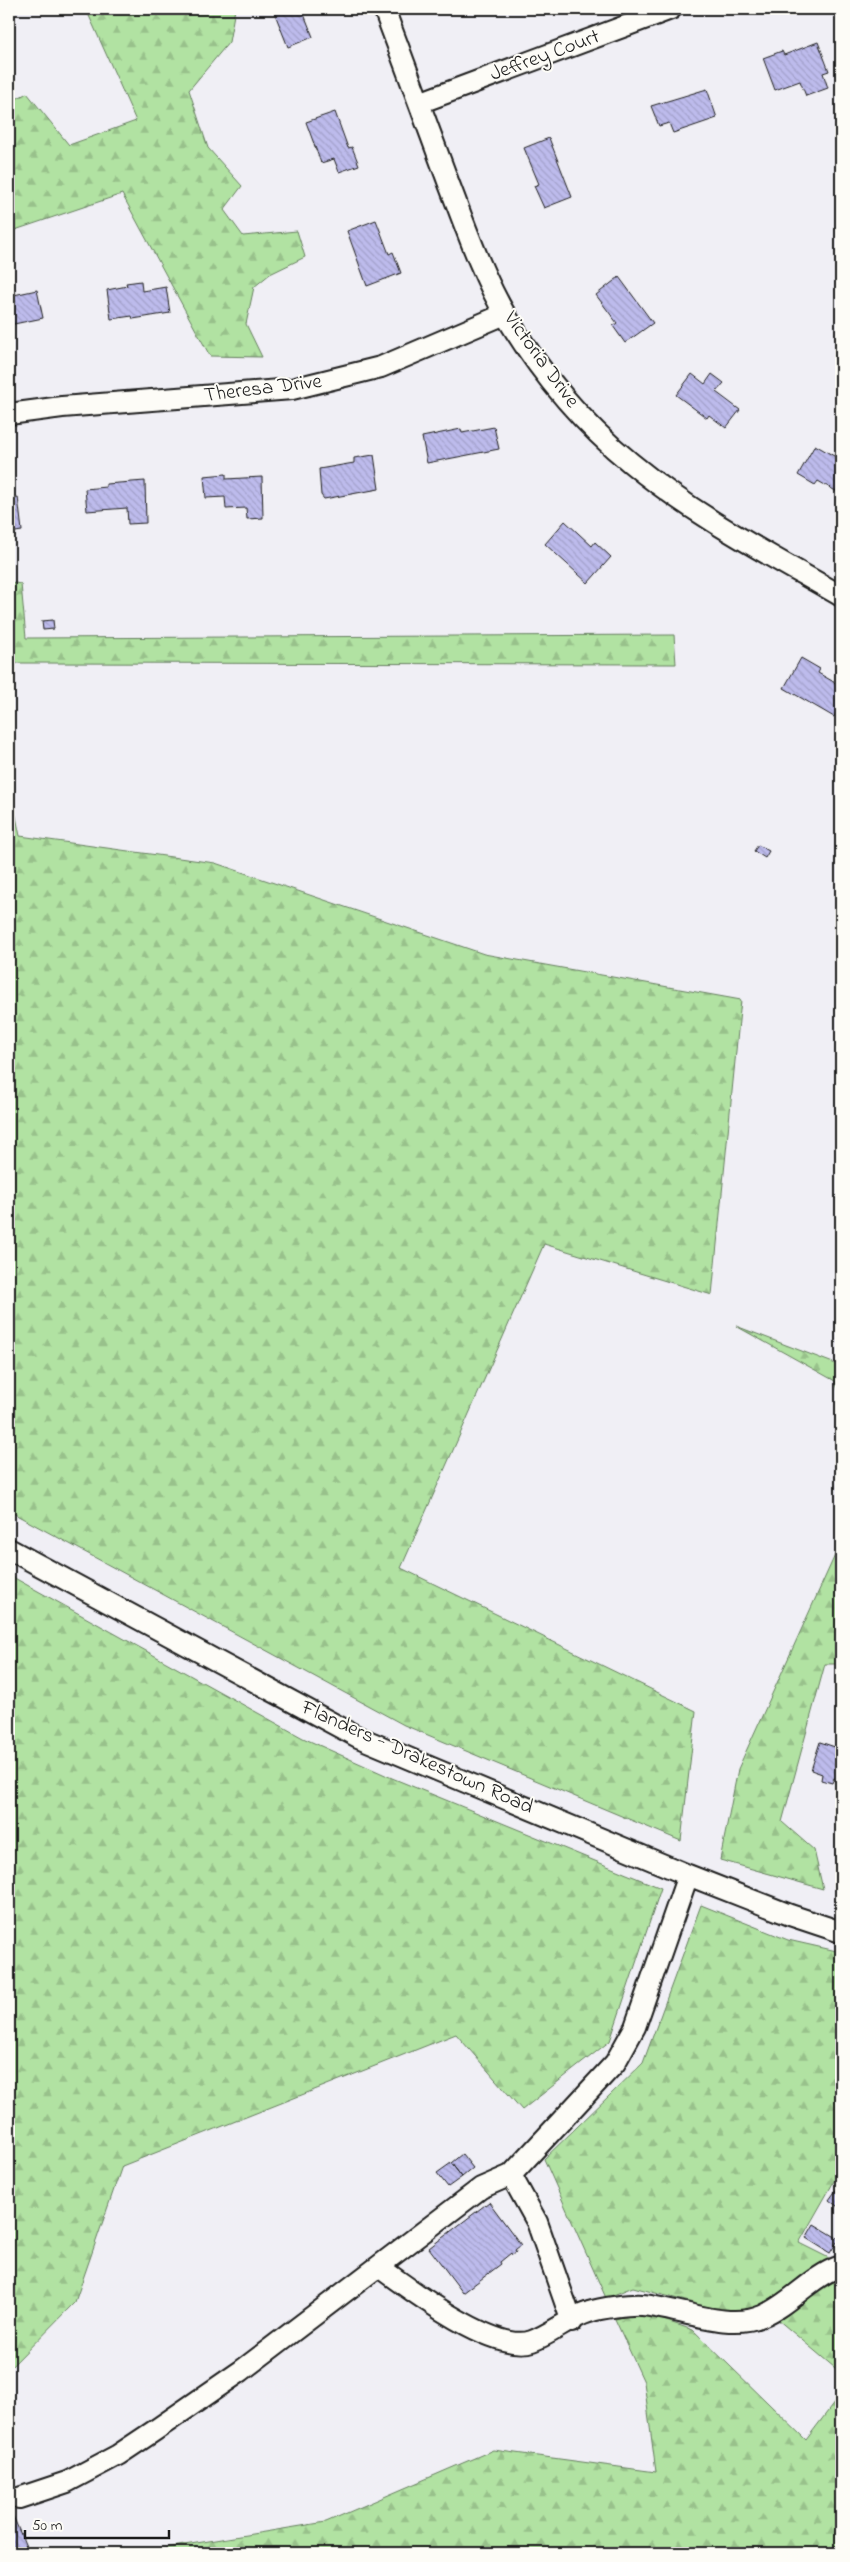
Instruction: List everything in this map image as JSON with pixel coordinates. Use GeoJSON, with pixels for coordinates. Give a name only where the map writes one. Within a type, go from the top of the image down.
{"type":"FeatureCollection","features":[{"type":"Feature","properties":{"kind":"street","name":"Victoria Drive"},"geometry":{"type":"LineString","coordinates":[[384,9],[480,262],[505,314],[564,396],[630,463],[693,509],[841,596]]}},
{"type":"Feature","properties":{"kind":"street","name":"Jeffrey Court"},"geometry":{"type":"LineString","coordinates":[[419,103],[671,9]]}},
{"type":"Feature","properties":{"kind":"street","name":"Theresa Drive"},"geometry":{"type":"LineString","coordinates":[[9,414],[62,407],[292,389],[380,367],[505,314]]}},
{"type":"Feature","properties":{"kind":"street","name":"Flanders - Drakestown Road"},"geometry":{"type":"LineString","coordinates":[[9,1549],[358,1737],[688,1875],[841,1932]]}},
{"type":"Feature","properties":{"kind":"street"},"geometry":{"type":"LineString","coordinates":[[19,2498],[67,2482],[118,2455],[241,2371],[379,2268],[481,2188],[511,2175],[602,2079],[626,2046],[688,1875]]}},
{"type":"Feature","properties":{"kind":"street"},"geometry":{"type":"LineString","coordinates":[[511,2175],[537,2222],[572,2322]]}},
{"type":"Feature","properties":{"kind":"street"},"geometry":{"type":"LineString","coordinates":[[379,2268],[434,2306],[496,2340],[530,2342],[589,2312],[641,2305],[724,2320],[742,2321],[761,2317],[827,2270],[841,2266]]}},
{"type":"Feature","properties":{"kind":"green space"},"geometry":{"type":"Polygon","coordinates":[[[86,9],[235,9],[229,42],[189,90],[208,148],[242,186],[224,210],[243,236],[297,231],[305,257],[270,274],[254,287],[246,324],[262,357],[210,356],[122,194],[9,232],[9,103],[27,93],[69,145],[136,121],[86,9]]]}},
{"type":"Feature","properties":{"kind":"green space"},"geometry":{"type":"Polygon","coordinates":[[[9,582],[21,584],[26,638],[674,635],[676,664],[17,663],[9,673],[9,582]]]}},
{"type":"Feature","properties":{"kind":"green space"},"geometry":{"type":"Polygon","coordinates":[[[9,783],[20,836],[215,863],[484,954],[741,1000],[712,1295],[544,1244],[401,1568],[696,1711],[681,1841],[404,1725],[9,1511],[9,783]]]}},
{"type":"Feature","properties":{"kind":"green space"},"geometry":{"type":"Polygon","coordinates":[[[736,1326],[841,1366],[841,1398],[835,1381],[736,1326]]]}},
{"type":"Feature","properties":{"kind":"green space"},"geometry":{"type":"Polygon","coordinates":[[[841,1542],[841,1664],[825,1664],[782,1822],[814,1850],[823,1889],[720,1860],[738,1769],[841,1542]]]}},
{"type":"Feature","properties":{"kind":"green space"},"geometry":{"type":"Polygon","coordinates":[[[9,1575],[303,1738],[392,1778],[661,1888],[610,2041],[522,2110],[456,2034],[122,2166],[75,2302],[9,2369],[9,1575]]]}},
{"type":"Feature","properties":{"kind":"green space"},"geometry":{"type":"Polygon","coordinates":[[[701,1905],[788,1940],[841,1952],[841,2169],[799,2243],[831,2259],[759,2307],[727,2312],[633,2287],[606,2298],[544,2159],[643,2063],[701,1905]]]}},
{"type":"Feature","properties":{"kind":"green space"},"geometry":{"type":"Polygon","coordinates":[[[841,2277],[841,2373],[777,2319],[841,2277]]]}},
{"type":"Feature","properties":{"kind":"green space"},"geometry":{"type":"Polygon","coordinates":[[[643,2313],[693,2330],[806,2440],[841,2394],[841,2553],[135,2553],[326,2522],[493,2450],[656,2472],[644,2382],[615,2319],[643,2313]]]}},
{"type":"Feature","properties":{"kind":"building"},"geometry":{"type":"Polygon","coordinates":[[[273,9],[302,9],[313,37],[288,47],[273,9]]]}},
{"type":"Feature","properties":{"kind":"building"},"geometry":{"type":"Polygon","coordinates":[[[818,42],[829,71],[823,73],[828,88],[806,96],[800,81],[775,90],[763,58],[782,51],[784,55],[818,42]]]}},
{"type":"Feature","properties":{"kind":"building"},"geometry":{"type":"Polygon","coordinates":[[[707,89],[717,118],[673,133],[669,123],[659,126],[651,106],[707,89]]]}},
{"type":"Feature","properties":{"kind":"building"},"geometry":{"type":"Polygon","coordinates":[[[335,112],[348,148],[352,147],[359,165],[339,172],[334,159],[321,163],[306,122],[335,112]]]}},
{"type":"Feature","properties":{"kind":"building"},"geometry":{"type":"Polygon","coordinates":[[[549,138],[572,197],[544,208],[534,186],[539,184],[524,148],[549,138]]]}},
{"type":"Feature","properties":{"kind":"building"},"geometry":{"type":"Polygon","coordinates":[[[376,220],[389,254],[393,252],[401,273],[367,286],[347,231],[376,220]]]}},
{"type":"Feature","properties":{"kind":"building"},"geometry":{"type":"Polygon","coordinates":[[[619,277],[653,323],[625,343],[613,326],[617,323],[596,295],[619,277]]]}},
{"type":"Feature","properties":{"kind":"building"},"geometry":{"type":"Polygon","coordinates":[[[141,281],[142,291],[166,287],[170,313],[133,319],[132,316],[111,319],[107,290],[127,286],[126,283],[141,281]]]}},
{"type":"Feature","properties":{"kind":"building"},"geometry":{"type":"Polygon","coordinates":[[[37,290],[43,318],[9,325],[9,296],[37,290]]]}},
{"type":"Feature","properties":{"kind":"building"},"geometry":{"type":"Polygon","coordinates":[[[692,374],[705,384],[712,374],[724,383],[716,392],[740,410],[726,428],[709,415],[707,418],[676,395],[692,374]]]}},
{"type":"Feature","properties":{"kind":"building"},"geometry":{"type":"Polygon","coordinates":[[[494,427],[499,449],[427,463],[422,437],[461,429],[462,433],[494,427]]]}},
{"type":"Feature","properties":{"kind":"building"},"geometry":{"type":"Polygon","coordinates":[[[815,445],[841,460],[841,494],[818,481],[815,485],[798,475],[815,445]]]}},
{"type":"Feature","properties":{"kind":"building"},"geometry":{"type":"Polygon","coordinates":[[[374,455],[379,489],[324,499],[321,495],[319,469],[354,463],[354,458],[374,455]]]}},
{"type":"Feature","properties":{"kind":"building"},"geometry":{"type":"Polygon","coordinates":[[[226,474],[226,479],[262,477],[263,518],[247,519],[246,508],[226,509],[225,497],[206,498],[204,476],[226,474]]]}},
{"type":"Feature","properties":{"kind":"building"},"geometry":{"type":"Polygon","coordinates":[[[145,481],[146,523],[128,524],[127,508],[87,511],[85,489],[106,487],[106,484],[145,481]]]}},
{"type":"Feature","properties":{"kind":"building"},"geometry":{"type":"Polygon","coordinates":[[[18,497],[22,531],[9,533],[9,498],[18,497]]]}},
{"type":"Feature","properties":{"kind":"building"},"geometry":{"type":"Polygon","coordinates":[[[565,521],[592,546],[595,542],[611,557],[588,583],[545,544],[565,521]]]}},
{"type":"Feature","properties":{"kind":"building"},"geometry":{"type":"Polygon","coordinates":[[[53,620],[54,629],[43,630],[42,621],[53,620]]]}},
{"type":"Feature","properties":{"kind":"building"},"geometry":{"type":"Polygon","coordinates":[[[801,658],[820,669],[818,673],[841,686],[841,704],[834,717],[784,688],[801,658]]]}},
{"type":"Feature","properties":{"kind":"building"},"geometry":{"type":"Polygon","coordinates":[[[758,845],[769,851],[765,858],[754,851],[758,845]]]}},
{"type":"Feature","properties":{"kind":"building"},"geometry":{"type":"Polygon","coordinates":[[[841,1738],[841,1780],[834,1778],[832,1783],[821,1780],[822,1774],[811,1770],[820,1742],[838,1748],[841,1738]]]}},
{"type":"Feature","properties":{"kind":"building"},"geometry":{"type":"Polygon","coordinates":[[[462,2154],[473,2168],[462,2177],[451,2163],[462,2154]]]}},
{"type":"Feature","properties":{"kind":"building"},"geometry":{"type":"Polygon","coordinates":[[[451,2163],[462,2177],[448,2187],[437,2173],[451,2163]]]}},
{"type":"Feature","properties":{"kind":"building"},"geometry":{"type":"Polygon","coordinates":[[[839,2186],[841,2187],[841,2209],[829,2200],[839,2186]]]}},
{"type":"Feature","properties":{"kind":"building"},"geometry":{"type":"Polygon","coordinates":[[[489,2202],[521,2245],[515,2250],[516,2252],[512,2255],[511,2253],[500,2262],[501,2264],[463,2293],[429,2248],[489,2202]]]}},
{"type":"Feature","properties":{"kind":"building"},"geometry":{"type":"Polygon","coordinates":[[[814,2224],[839,2239],[830,2253],[806,2238],[814,2224]]]}},
{"type":"Feature","properties":{"kind":"building"},"geometry":{"type":"Polygon","coordinates":[[[13,2516],[27,2549],[9,2553],[9,2518],[13,2516]]]}}]}
